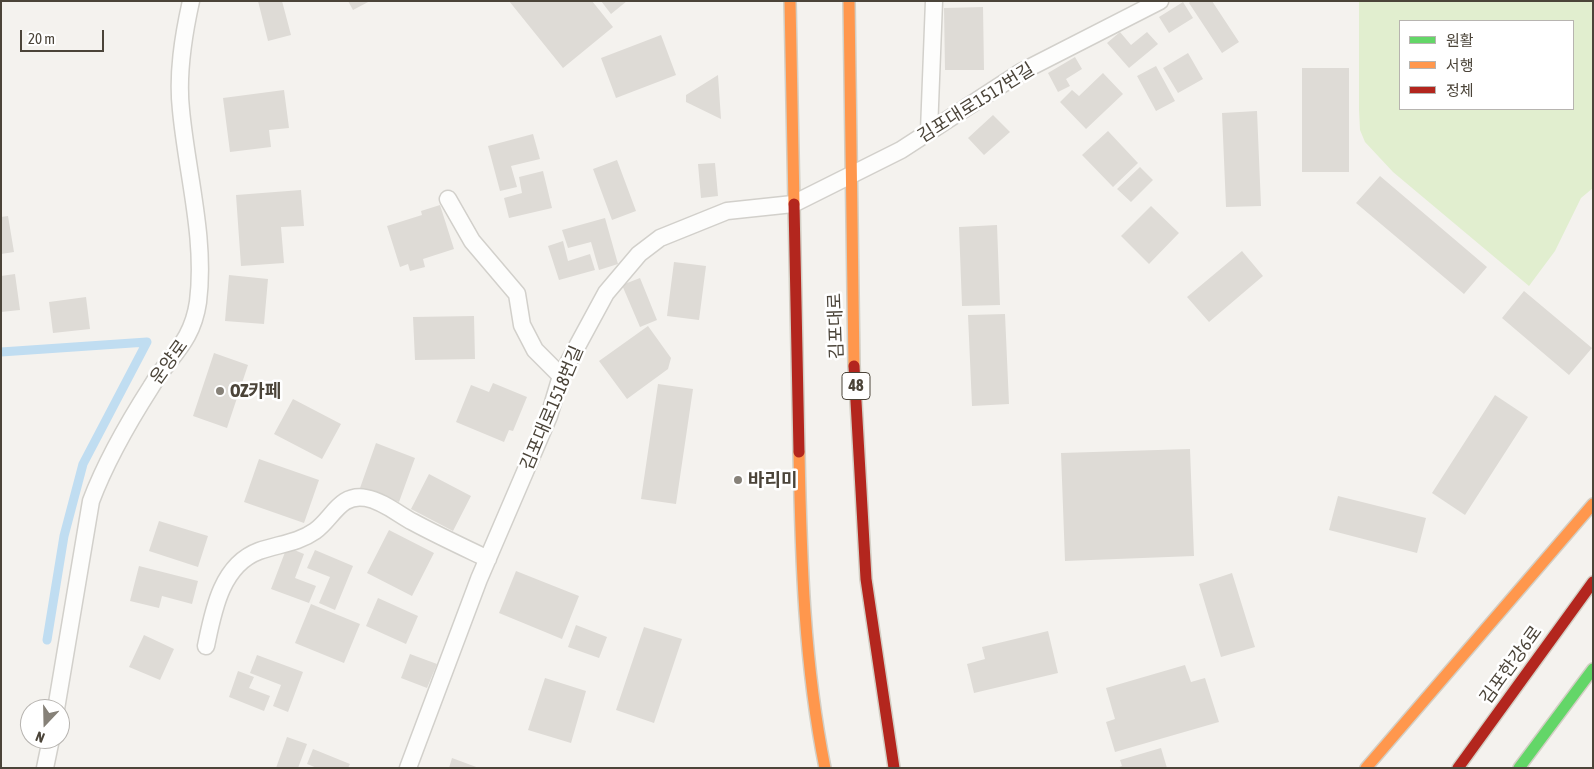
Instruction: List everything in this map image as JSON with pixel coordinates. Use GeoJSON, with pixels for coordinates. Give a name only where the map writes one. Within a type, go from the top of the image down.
{"type":"FeatureCollection","features":[{"type":"Feature","properties":{"kind":"main road"},"geometry":{"type":"LineString","coordinates":[[790,1],[801,576],[816,723],[825,768]]}},
{"type":"Feature","properties":{"kind":"main road","name":"김포대로"},"geometry":{"type":"LineString","coordinates":[[849,1],[849,177],[861,516],[877,662],[894,768]]}},
{"type":"Feature","properties":{"kind":"main road"},"geometry":{"type":"LineString","coordinates":[[1366,768],[1593,504]]}},
{"type":"Feature","properties":{"kind":"main road","name":"김포한강6로"},"geometry":{"type":"LineString","coordinates":[[1458,768],[1593,582]]}},
{"type":"Feature","properties":{"kind":"main road"},"geometry":{"type":"LineString","coordinates":[[1519,768],[1593,668]]}},
{"type":"Feature","properties":{"kind":"lane","name":"운양로"},"geometry":{"type":"LineString","coordinates":[[58,699],[91,501],[102,472],[152,385],[187,340],[198,301],[197,220],[180,109],[180,66],[190,1]]}},
{"type":"Feature","properties":{"kind":"lane"},"geometry":{"type":"LineString","coordinates":[[928,131],[934,1]]}},
{"type":"Feature","properties":{"kind":"lane","name":"김포대로1517번길"},"geometry":{"type":"LineString","coordinates":[[793,204],[901,150],[1021,72],[1160,1]]}},
{"type":"Feature","properties":{"kind":"lane"},"geometry":{"type":"LineString","coordinates":[[448,199],[472,242],[517,294],[522,325],[535,350],[561,376]]}},
{"type":"Feature","properties":{"kind":"lane","name":"김포대로1518번길"},"geometry":{"type":"LineString","coordinates":[[408,768],[488,559],[549,416],[561,376],[606,293],[639,254],[660,238],[727,211],[793,204]]}},
{"type":"Feature","properties":{"kind":"lane"},"geometry":{"type":"LineString","coordinates":[[206,646],[214,606],[227,579],[240,564],[258,552],[297,542],[308,536],[320,527],[339,504],[351,498],[366,498],[384,505],[412,522],[488,559]]}},
{"type":"Feature","properties":{"kind":"lane"},"geometry":{"type":"LineString","coordinates":[[45,768],[48,749]]}},
{"type":"Feature","properties":{"kind":"green space"},"geometry":{"type":"Polygon","coordinates":[[[1359,1],[1593,1],[1593,188],[1581,198],[1555,251],[1529,286],[1393,172],[1365,142],[1360,130],[1359,1]]]}},
{"type":"Feature","properties":{"kind":"building"},"geometry":{"type":"Polygon","coordinates":[[[258,1],[282,1],[291,35],[268,41],[258,1]]]}},
{"type":"Feature","properties":{"kind":"building"},"geometry":{"type":"Polygon","coordinates":[[[348,1],[370,1],[353,10],[348,1]]]}},
{"type":"Feature","properties":{"kind":"building"},"geometry":{"type":"Polygon","coordinates":[[[509,1],[592,1],[613,27],[563,68],[509,1]]]}},
{"type":"Feature","properties":{"kind":"building"},"geometry":{"type":"Polygon","coordinates":[[[601,1],[627,1],[611,14],[601,1]]]}},
{"type":"Feature","properties":{"kind":"building"},"geometry":{"type":"Polygon","coordinates":[[[1191,1],[1212,1],[1239,42],[1222,53],[1189,3],[1191,1]]]}},
{"type":"Feature","properties":{"kind":"building"},"geometry":{"type":"Polygon","coordinates":[[[1183,2],[1193,18],[1169,33],[1159,17],[1183,2]]]}},
{"type":"Feature","properties":{"kind":"building"},"geometry":{"type":"Polygon","coordinates":[[[983,7],[984,70],[945,70],[944,8],[983,7]]]}},
{"type":"Feature","properties":{"kind":"building"},"geometry":{"type":"Polygon","coordinates":[[[1120,32],[1131,45],[1147,32],[1158,44],[1129,68],[1107,43],[1120,32]]]}},
{"type":"Feature","properties":{"kind":"building"},"geometry":{"type":"Polygon","coordinates":[[[661,35],[676,75],[616,98],[601,58],[661,35]]]}},
{"type":"Feature","properties":{"kind":"building"},"geometry":{"type":"Polygon","coordinates":[[[1188,53],[1203,79],[1178,93],[1163,68],[1188,53]]]}},
{"type":"Feature","properties":{"kind":"building"},"geometry":{"type":"Polygon","coordinates":[[[1075,57],[1082,69],[1066,79],[1070,86],[1058,92],[1048,73],[1075,57]]]}},
{"type":"Feature","properties":{"kind":"building"},"geometry":{"type":"Polygon","coordinates":[[[1156,66],[1175,101],[1156,111],[1137,76],[1156,66]]]}},
{"type":"Feature","properties":{"kind":"building"},"geometry":{"type":"Polygon","coordinates":[[[1302,68],[1349,68],[1349,172],[1302,172],[1302,68]]]}},
{"type":"Feature","properties":{"kind":"building"},"geometry":{"type":"Polygon","coordinates":[[[1103,73],[1123,94],[1086,129],[1060,102],[1072,90],[1079,96],[1103,73]]]}},
{"type":"Feature","properties":{"kind":"building"},"geometry":{"type":"Polygon","coordinates":[[[718,75],[721,119],[686,102],[686,95],[718,75]]]}},
{"type":"Feature","properties":{"kind":"building"},"geometry":{"type":"Polygon","coordinates":[[[284,90],[289,128],[269,130],[271,147],[230,152],[223,98],[284,90]]]}},
{"type":"Feature","properties":{"kind":"building"},"geometry":{"type":"Polygon","coordinates":[[[1257,111],[1261,206],[1226,207],[1222,113],[1257,111]]]}},
{"type":"Feature","properties":{"kind":"building"},"geometry":{"type":"Polygon","coordinates":[[[993,115],[1010,132],[984,155],[968,138],[993,115]]]}},
{"type":"Feature","properties":{"kind":"building"},"geometry":{"type":"Polygon","coordinates":[[[1108,131],[1138,163],[1113,187],[1082,155],[1108,131]]]}},
{"type":"Feature","properties":{"kind":"building"},"geometry":{"type":"Polygon","coordinates":[[[533,134],[540,159],[511,166],[517,187],[500,191],[488,146],[533,134]]]}},
{"type":"Feature","properties":{"kind":"building"},"geometry":{"type":"Polygon","coordinates":[[[617,160],[636,211],[612,220],[593,169],[617,160]]]}},
{"type":"Feature","properties":{"kind":"building"},"geometry":{"type":"Polygon","coordinates":[[[715,163],[718,196],[701,198],[698,164],[715,163]]]}},
{"type":"Feature","properties":{"kind":"building"},"geometry":{"type":"Polygon","coordinates":[[[1140,167],[1153,180],[1131,202],[1117,189],[1140,167]]]}},
{"type":"Feature","properties":{"kind":"building"},"geometry":{"type":"Polygon","coordinates":[[[543,171],[552,208],[509,218],[504,198],[522,193],[519,177],[543,171]]]}},
{"type":"Feature","properties":{"kind":"building"},"geometry":{"type":"Polygon","coordinates":[[[1380,176],[1487,267],[1464,294],[1356,203],[1380,176]]]}},
{"type":"Feature","properties":{"kind":"building"},"geometry":{"type":"Polygon","coordinates":[[[301,190],[304,226],[281,227],[284,263],[241,266],[236,195],[301,190]]]}},
{"type":"Feature","properties":{"kind":"building"},"geometry":{"type":"Polygon","coordinates":[[[440,205],[454,249],[423,259],[425,267],[410,271],[408,264],[400,267],[387,226],[422,215],[421,211],[440,205]]]}},
{"type":"Feature","properties":{"kind":"building"},"geometry":{"type":"Polygon","coordinates":[[[1151,206],[1179,233],[1149,264],[1121,236],[1151,206]]]}},
{"type":"Feature","properties":{"kind":"building"},"geometry":{"type":"Polygon","coordinates":[[[8,216],[14,252],[1,254],[1,217],[8,216]]]}},
{"type":"Feature","properties":{"kind":"building"},"geometry":{"type":"Polygon","coordinates":[[[605,218],[618,264],[599,270],[591,242],[568,248],[562,230],[605,218]]]}},
{"type":"Feature","properties":{"kind":"building"},"geometry":{"type":"Polygon","coordinates":[[[997,225],[1000,305],[962,306],[959,227],[997,225]]]}},
{"type":"Feature","properties":{"kind":"building"},"geometry":{"type":"Polygon","coordinates":[[[563,241],[568,261],[590,254],[595,270],[559,280],[548,246],[563,241]]]}},
{"type":"Feature","properties":{"kind":"building"},"geometry":{"type":"Polygon","coordinates":[[[1242,251],[1263,276],[1209,322],[1187,297],[1242,251]]]}},
{"type":"Feature","properties":{"kind":"building"},"geometry":{"type":"Polygon","coordinates":[[[674,262],[706,266],[699,320],[667,316],[674,262]]]}},
{"type":"Feature","properties":{"kind":"building"},"geometry":{"type":"Polygon","coordinates":[[[15,274],[20,310],[1,312],[1,276],[15,274]]]}},
{"type":"Feature","properties":{"kind":"building"},"geometry":{"type":"Polygon","coordinates":[[[229,275],[268,279],[264,324],[225,321],[229,275]]]}},
{"type":"Feature","properties":{"kind":"building"},"geometry":{"type":"Polygon","coordinates":[[[640,278],[657,320],[640,327],[622,285],[640,278]]]}},
{"type":"Feature","properties":{"kind":"building"},"geometry":{"type":"Polygon","coordinates":[[[1524,291],[1592,348],[1569,375],[1502,318],[1524,291]]]}},
{"type":"Feature","properties":{"kind":"building"},"geometry":{"type":"Polygon","coordinates":[[[86,297],[90,329],[53,333],[49,302],[86,297]]]}},
{"type":"Feature","properties":{"kind":"building"},"geometry":{"type":"Polygon","coordinates":[[[1005,314],[1009,404],[972,406],[968,315],[1005,314]]]}},
{"type":"Feature","properties":{"kind":"building"},"geometry":{"type":"Polygon","coordinates":[[[474,316],[475,359],[415,360],[413,317],[474,316]]]}},
{"type":"Feature","properties":{"kind":"building"},"geometry":{"type":"Polygon","coordinates":[[[648,326],[671,358],[668,369],[627,399],[599,361],[648,326]]]}},
{"type":"Feature","properties":{"kind":"building","name":"OZ카페"},"geometry":{"type":"Polygon","coordinates":[[[214,353],[248,365],[227,428],[193,416],[214,353]]]}},
{"type":"Feature","properties":{"kind":"building"},"geometry":{"type":"Polygon","coordinates":[[[493,383],[527,397],[513,431],[509,430],[504,442],[456,422],[471,385],[489,392],[493,383]]]}},
{"type":"Feature","properties":{"kind":"building"},"geometry":{"type":"Polygon","coordinates":[[[658,384],[693,389],[676,504],[641,499],[658,384]]]}},
{"type":"Feature","properties":{"kind":"building"},"geometry":{"type":"Polygon","coordinates":[[[1495,395],[1528,417],[1465,515],[1432,493],[1495,395]]]}},
{"type":"Feature","properties":{"kind":"building"},"geometry":{"type":"Polygon","coordinates":[[[293,399],[341,424],[322,459],[274,434],[293,399]]]}},
{"type":"Feature","properties":{"kind":"building"},"geometry":{"type":"Polygon","coordinates":[[[376,443],[415,458],[399,502],[360,488],[376,443]]]}},
{"type":"Feature","properties":{"kind":"building"},"geometry":{"type":"Polygon","coordinates":[[[1190,449],[1194,556],[1065,561],[1061,453],[1190,449]]]}},
{"type":"Feature","properties":{"kind":"building"},"geometry":{"type":"Polygon","coordinates":[[[259,459],[319,480],[304,523],[244,502],[259,459]]]}},
{"type":"Feature","properties":{"kind":"building"},"geometry":{"type":"Polygon","coordinates":[[[429,474],[471,496],[453,531],[411,509],[429,474]]]}},
{"type":"Feature","properties":{"kind":"building"},"geometry":{"type":"Polygon","coordinates":[[[1338,496],[1426,518],[1417,553],[1329,530],[1338,496]]]}},
{"type":"Feature","properties":{"kind":"building"},"geometry":{"type":"Polygon","coordinates":[[[159,521],[208,536],[198,567],[149,551],[159,521]]]}},
{"type":"Feature","properties":{"kind":"building"},"geometry":{"type":"Polygon","coordinates":[[[389,530],[434,553],[412,596],[367,573],[389,530]]]}},
{"type":"Feature","properties":{"kind":"building"},"geometry":{"type":"Polygon","coordinates":[[[287,547],[304,554],[295,578],[316,586],[309,603],[271,589],[287,547]]]}},
{"type":"Feature","properties":{"kind":"building"},"geometry":{"type":"Polygon","coordinates":[[[315,550],[353,566],[335,610],[319,603],[330,577],[307,568],[315,550]]]}},
{"type":"Feature","properties":{"kind":"building"},"geometry":{"type":"Polygon","coordinates":[[[139,566],[198,581],[192,604],[162,596],[159,608],[130,601],[139,566]]]}},
{"type":"Feature","properties":{"kind":"building"},"geometry":{"type":"Polygon","coordinates":[[[516,571],[579,596],[562,639],[499,613],[516,571]]]}},
{"type":"Feature","properties":{"kind":"building"},"geometry":{"type":"Polygon","coordinates":[[[1232,573],[1255,647],[1221,657],[1199,584],[1232,573]]]}},
{"type":"Feature","properties":{"kind":"building"},"geometry":{"type":"Polygon","coordinates":[[[378,598],[418,616],[406,644],[366,626],[378,598]]]}},
{"type":"Feature","properties":{"kind":"building"},"geometry":{"type":"Polygon","coordinates":[[[311,604],[360,624],[344,663],[295,643],[311,604]]]}},
{"type":"Feature","properties":{"kind":"building"},"geometry":{"type":"Polygon","coordinates":[[[576,625],[607,637],[599,658],[568,647],[576,625]]]}},
{"type":"Feature","properties":{"kind":"building"},"geometry":{"type":"Polygon","coordinates":[[[644,627],[682,639],[654,723],[616,710],[644,627]]]}},
{"type":"Feature","properties":{"kind":"building"},"geometry":{"type":"Polygon","coordinates":[[[1048,631],[1058,673],[974,693],[967,664],[985,659],[982,647],[1048,631]]]}},
{"type":"Feature","properties":{"kind":"building"},"geometry":{"type":"Polygon","coordinates":[[[144,635],[174,649],[160,680],[129,667],[144,635]]]}},
{"type":"Feature","properties":{"kind":"building"},"geometry":{"type":"Polygon","coordinates":[[[410,654],[437,664],[427,688],[401,678],[410,654]]]}},
{"type":"Feature","properties":{"kind":"building"},"geometry":{"type":"Polygon","coordinates":[[[257,655],[303,672],[288,712],[273,706],[281,685],[250,673],[257,655]]]}},
{"type":"Feature","properties":{"kind":"building"},"geometry":{"type":"Polygon","coordinates":[[[1185,665],[1191,682],[1205,678],[1219,722],[1115,752],[1106,722],[1115,719],[1106,688],[1185,665]]]}},
{"type":"Feature","properties":{"kind":"building"},"geometry":{"type":"Polygon","coordinates":[[[238,671],[254,677],[249,688],[270,696],[264,711],[229,697],[238,671]]]}},
{"type":"Feature","properties":{"kind":"building"},"geometry":{"type":"Polygon","coordinates":[[[545,678],[586,691],[571,743],[528,730],[545,678]]]}},
{"type":"Feature","properties":{"kind":"building"},"geometry":{"type":"Polygon","coordinates":[[[287,737],[307,744],[298,768],[276,768],[287,737]]]}},
{"type":"Feature","properties":{"kind":"building"},"geometry":{"type":"Polygon","coordinates":[[[1161,748],[1167,768],[1116,768],[1122,766],[1120,760],[1161,748]]]}},
{"type":"Feature","properties":{"kind":"building"},"geometry":{"type":"Polygon","coordinates":[[[313,749],[350,764],[348,768],[317,768],[307,764],[313,749]]]}},
{"type":"Feature","properties":{"kind":"building"},"geometry":{"type":"Polygon","coordinates":[[[452,758],[479,768],[449,768],[452,758]]]}},
{"type":"Feature","properties":{"kind":"waterway"},"geometry":{"type":"LineString","coordinates":[[1,352],[147,342],[83,464],[64,536],[47,640]]}},
{"type":"Feature","properties":{"kind":"traffic: fast"},"geometry":{"type":"LineString","coordinates":[[1519,768],[1593,669]]}},
{"type":"Feature","properties":{"kind":"traffic: slow"},"geometry":{"type":"LineString","coordinates":[[790,1],[794,204]]}},
{"type":"Feature","properties":{"kind":"traffic: slow"},"geometry":{"type":"LineString","coordinates":[[849,1],[854,366]]}},
{"type":"Feature","properties":{"kind":"traffic: slow"},"geometry":{"type":"LineString","coordinates":[[799,452],[801,531],[808,650],[812,690],[825,768]]}},
{"type":"Feature","properties":{"kind":"traffic: slow"},"geometry":{"type":"LineString","coordinates":[[1366,768],[1593,504]]}},
{"type":"Feature","properties":{"kind":"traffic: jam"},"geometry":{"type":"LineString","coordinates":[[794,204],[799,452]]}},
{"type":"Feature","properties":{"kind":"traffic: jam"},"geometry":{"type":"LineString","coordinates":[[854,366],[866,579],[894,768]]}},
{"type":"Feature","properties":{"kind":"traffic: jam"},"geometry":{"type":"LineString","coordinates":[[1458,768],[1593,582]]}},
{"type":"Feature","properties":{"kind":"place","name":"OZ카페"},"geometry":{"type":"Point","coordinates":[220,391]}},
{"type":"Feature","properties":{"kind":"place","name":"바리미"},"geometry":{"type":"Point","coordinates":[738,480]}}]}
